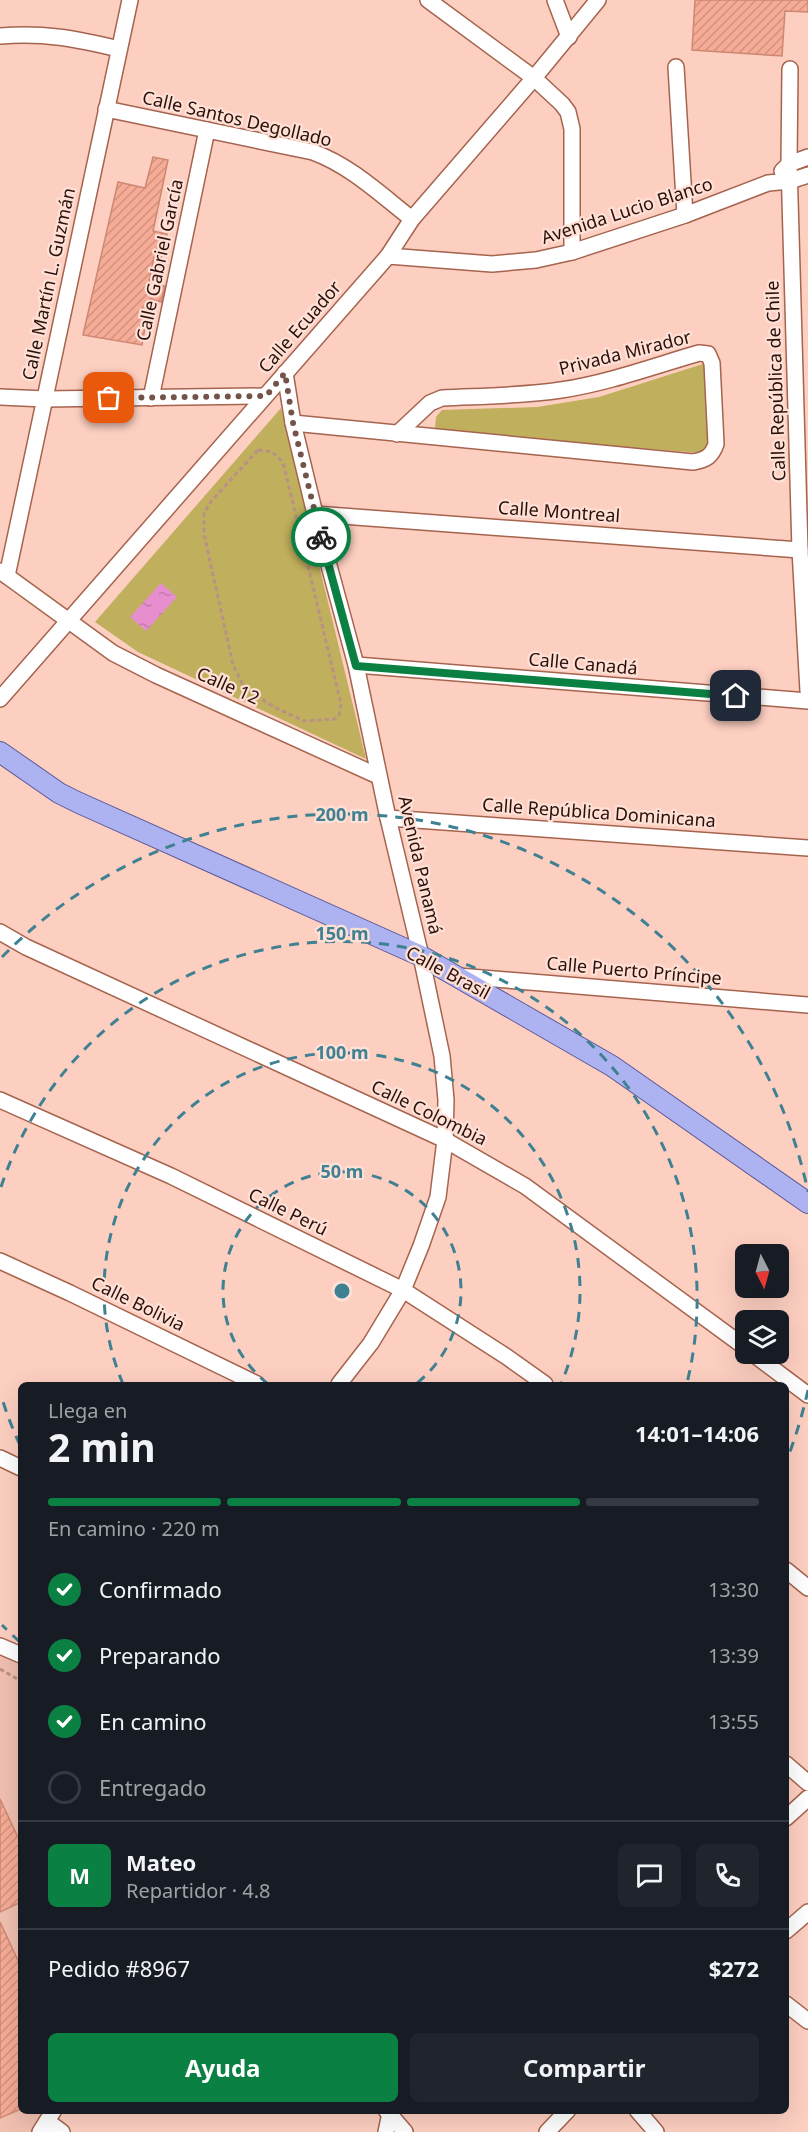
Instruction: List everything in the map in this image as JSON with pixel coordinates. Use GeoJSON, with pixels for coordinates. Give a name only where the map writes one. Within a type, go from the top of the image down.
{"type":"FeatureCollection","features":[{"type":"Feature","properties":{"kind":"main road","name":"Calle Brasil"},"geometry":{"type":"LineString","coordinates":[[0,752],[59,793],[77,802],[421,957],[456,976],[612,1066],[808,1203]]}},
{"type":"Feature","properties":{"kind":"street","name":"Calle Martín L. Guzmán"},"geometry":{"type":"LineString","coordinates":[[4,574],[45,399],[130,0]]}},
{"type":"Feature","properties":{"kind":"street"},"geometry":{"type":"LineString","coordinates":[[428,0],[534,78],[562,104],[572,129],[572,252]]}},
{"type":"Feature","properties":{"kind":"street"},"geometry":{"type":"LineString","coordinates":[[555,0],[569,37]]}},
{"type":"Feature","properties":{"kind":"street","name":"Calle Ecuador"},"geometry":{"type":"LineString","coordinates":[[0,699],[388,256],[412,219],[569,37],[598,0]]}},
{"type":"Feature","properties":{"kind":"street"},"geometry":{"type":"LineString","coordinates":[[0,36],[45,34],[119,49]]}},
{"type":"Feature","properties":{"kind":"street"},"geometry":{"type":"LineString","coordinates":[[676,67],[685,216]]}},
{"type":"Feature","properties":{"kind":"street","name":"Calle República de Chile"},"geometry":{"type":"LineString","coordinates":[[790,69],[789,165],[800,550],[808,691]]}},
{"type":"Feature","properties":{"kind":"street","name":"Calle Santos Degollado"},"geometry":{"type":"LineString","coordinates":[[106,109],[313,152],[345,167],[412,219]]}},
{"type":"Feature","properties":{"kind":"street","name":"Calle Gabriel García"},"geometry":{"type":"LineString","coordinates":[[151,398],[207,130]]}},
{"type":"Feature","properties":{"kind":"street","name":"Avenida Lucio Blanco"},"geometry":{"type":"LineString","coordinates":[[768,183],[789,165],[808,158]]}},
{"type":"Feature","properties":{"kind":"street","name":"Avenida Lucio Blanco"},"geometry":{"type":"LineString","coordinates":[[388,256],[492,264],[536,260],[572,252],[685,216],[768,183],[790,181],[808,175]]}},
{"type":"Feature","properties":{"kind":"street","name":"Privada Mirador"},"geometry":{"type":"LineString","coordinates":[[293,423],[397,434],[693,462],[704,460],[713,453],[716,444],[712,363],[708,354],[699,353],[599,382],[562,390],[442,398],[424,407],[397,434]]}},
{"type":"Feature","properties":{"kind":"street","name":"Avenida Panamá"},"geometry":{"type":"LineString","coordinates":[[285,373],[293,423],[356,666],[378,776],[421,957],[442,1056],[446,1100],[445,1140],[438,1197],[403,1290],[371,1343],[341,1382]]}},
{"type":"Feature","properties":{"kind":"street"},"geometry":{"type":"LineString","coordinates":[[0,397],[45,399],[266,396]]}},
{"type":"Feature","properties":{"kind":"street","name":"Calle Montreal"},"geometry":{"type":"LineString","coordinates":[[315,514],[800,550]]}},
{"type":"Feature","properties":{"kind":"street","name":"Calle 12"},"geometry":{"type":"LineString","coordinates":[[4,574],[113,653],[156,675],[378,776]]}},
{"type":"Feature","properties":{"kind":"street","name":"Calle Canadá"},"geometry":{"type":"LineString","coordinates":[[356,666],[808,701]]}},
{"type":"Feature","properties":{"kind":"street","name":"Calle República Dominicana"},"geometry":{"type":"LineString","coordinates":[[388,818],[808,848]]}},
{"type":"Feature","properties":{"kind":"street","name":"Calle Colombia"},"geometry":{"type":"LineString","coordinates":[[0,932],[445,1140],[525,1186],[735,1340]]}},
{"type":"Feature","properties":{"kind":"street","name":"Calle Puerto Príncipe"},"geometry":{"type":"LineString","coordinates":[[456,976],[808,1005]]}},
{"type":"Feature","properties":{"kind":"street","name":"Calle Perú"},"geometry":{"type":"LineString","coordinates":[[0,1100],[171,1176],[403,1290],[542,1382]]}},
{"type":"Feature","properties":{"kind":"street","name":"Calle Bolivia"},"geometry":{"type":"LineString","coordinates":[[0,1261],[253,1382]]}},
{"type":"Feature","properties":{"kind":"street"},"geometry":{"type":"LineString","coordinates":[[767,1364],[808,1395]]}},
{"type":"Feature","properties":{"kind":"street"},"geometry":{"type":"LineString","coordinates":[[0,1458],[18,1467]]}},
{"type":"Feature","properties":{"kind":"street"},"geometry":{"type":"LineString","coordinates":[[789,1572],[808,1588]]}},
{"type":"Feature","properties":{"kind":"street"},"geometry":{"type":"LineString","coordinates":[[0,1646],[18,1654]]}},
{"type":"Feature","properties":{"kind":"street"},"geometry":{"type":"LineString","coordinates":[[789,1767],[808,1783]]}},
{"type":"Feature","properties":{"kind":"street"},"geometry":{"type":"LineString","coordinates":[[789,1815],[808,1798]]}},
{"type":"Feature","properties":{"kind":"street"},"geometry":{"type":"LineString","coordinates":[[789,1928],[808,1912]]}},
{"type":"Feature","properties":{"kind":"street"},"geometry":{"type":"LineString","coordinates":[[789,2006],[808,2021]]}},
{"type":"Feature","properties":{"kind":"street"},"geometry":{"type":"LineString","coordinates":[[386,2132],[388,2114]]}},
{"type":"Feature","properties":{"kind":"street"},"geometry":{"type":"LineString","coordinates":[[390,2114],[405,2132]]}},
{"type":"Feature","properties":{"kind":"street"},"geometry":{"type":"LineString","coordinates":[[547,2132],[564,2114]]}},
{"type":"Feature","properties":{"kind":"street"},"geometry":{"type":"LineString","coordinates":[[640,2114],[656,2132]]}},
{"type":"Feature","properties":{"kind":"street"},"geometry":{"type":"LineString","coordinates":[[47,2121],[62,2132]]}},
{"type":"Feature","properties":{"kind":"path"},"geometry":{"type":"LineString","coordinates":[[258,450],[271,451],[280,456],[284,466],[341,704],[339,715],[335,719],[314,722],[304,721],[274,707],[244,687],[233,665],[204,534],[204,513],[212,500],[258,450]]}},
{"type":"Feature","properties":{"kind":"path"},"geometry":{"type":"LineString","coordinates":[[0,1669],[18,1679]]}},
{"type":"Feature","properties":{"kind":"shaded area"},"geometry":{"type":"Polygon","coordinates":[[[706,363],[708,447],[701,453],[444,433],[435,428],[436,417],[442,410],[537,407],[599,397],[706,363]]]}},
{"type":"Feature","properties":{"kind":"shaded area"},"geometry":{"type":"Polygon","coordinates":[[[281,408],[366,759],[138,652],[95,622],[281,408]]]}},
{"type":"Feature","properties":{"kind":"shaded area"},"geometry":{"type":"Polygon","coordinates":[[[0,1652],[18,1661],[18,2114],[45,2114],[32,2132],[0,2132],[0,1652]]]}},
{"type":"Feature","properties":{"kind":"water"},"geometry":{"type":"Polygon","coordinates":[[[161,583],[177,597],[146,631],[130,617],[161,583]]]}},
{"type":"Feature","properties":{"kind":"building"},"geometry":{"type":"Polygon","coordinates":[[[695,0],[808,0],[808,12],[785,11],[782,56],[692,50],[695,0]]]}},
{"type":"Feature","properties":{"kind":"building"},"geometry":{"type":"Polygon","coordinates":[[[153,157],[168,160],[153,231],[167,234],[161,259],[154,257],[149,283],[165,286],[161,302],[150,299],[142,345],[83,335],[118,182],[145,188],[153,157]]]}},
{"type":"Feature","properties":{"kind":"building"},"geometry":{"type":"Polygon","coordinates":[[[0,1799],[18,1838],[18,1903],[0,1912],[0,1799]]]}},
{"type":"Feature","properties":{"kind":"building"},"geometry":{"type":"Polygon","coordinates":[[[0,1922],[18,1961],[18,2110],[0,2118],[0,1922]]]}},
{"type":"Feature","properties":{"kind":"way so far"},"geometry":{"type":"LineString","coordinates":[[109,398],[266,396],[285,373],[293,423],[321,537]]}},
{"type":"Feature","properties":{"kind":"route"},"geometry":{"type":"LineString","coordinates":[[321,537],[356,666],[736,696]]}}]}
